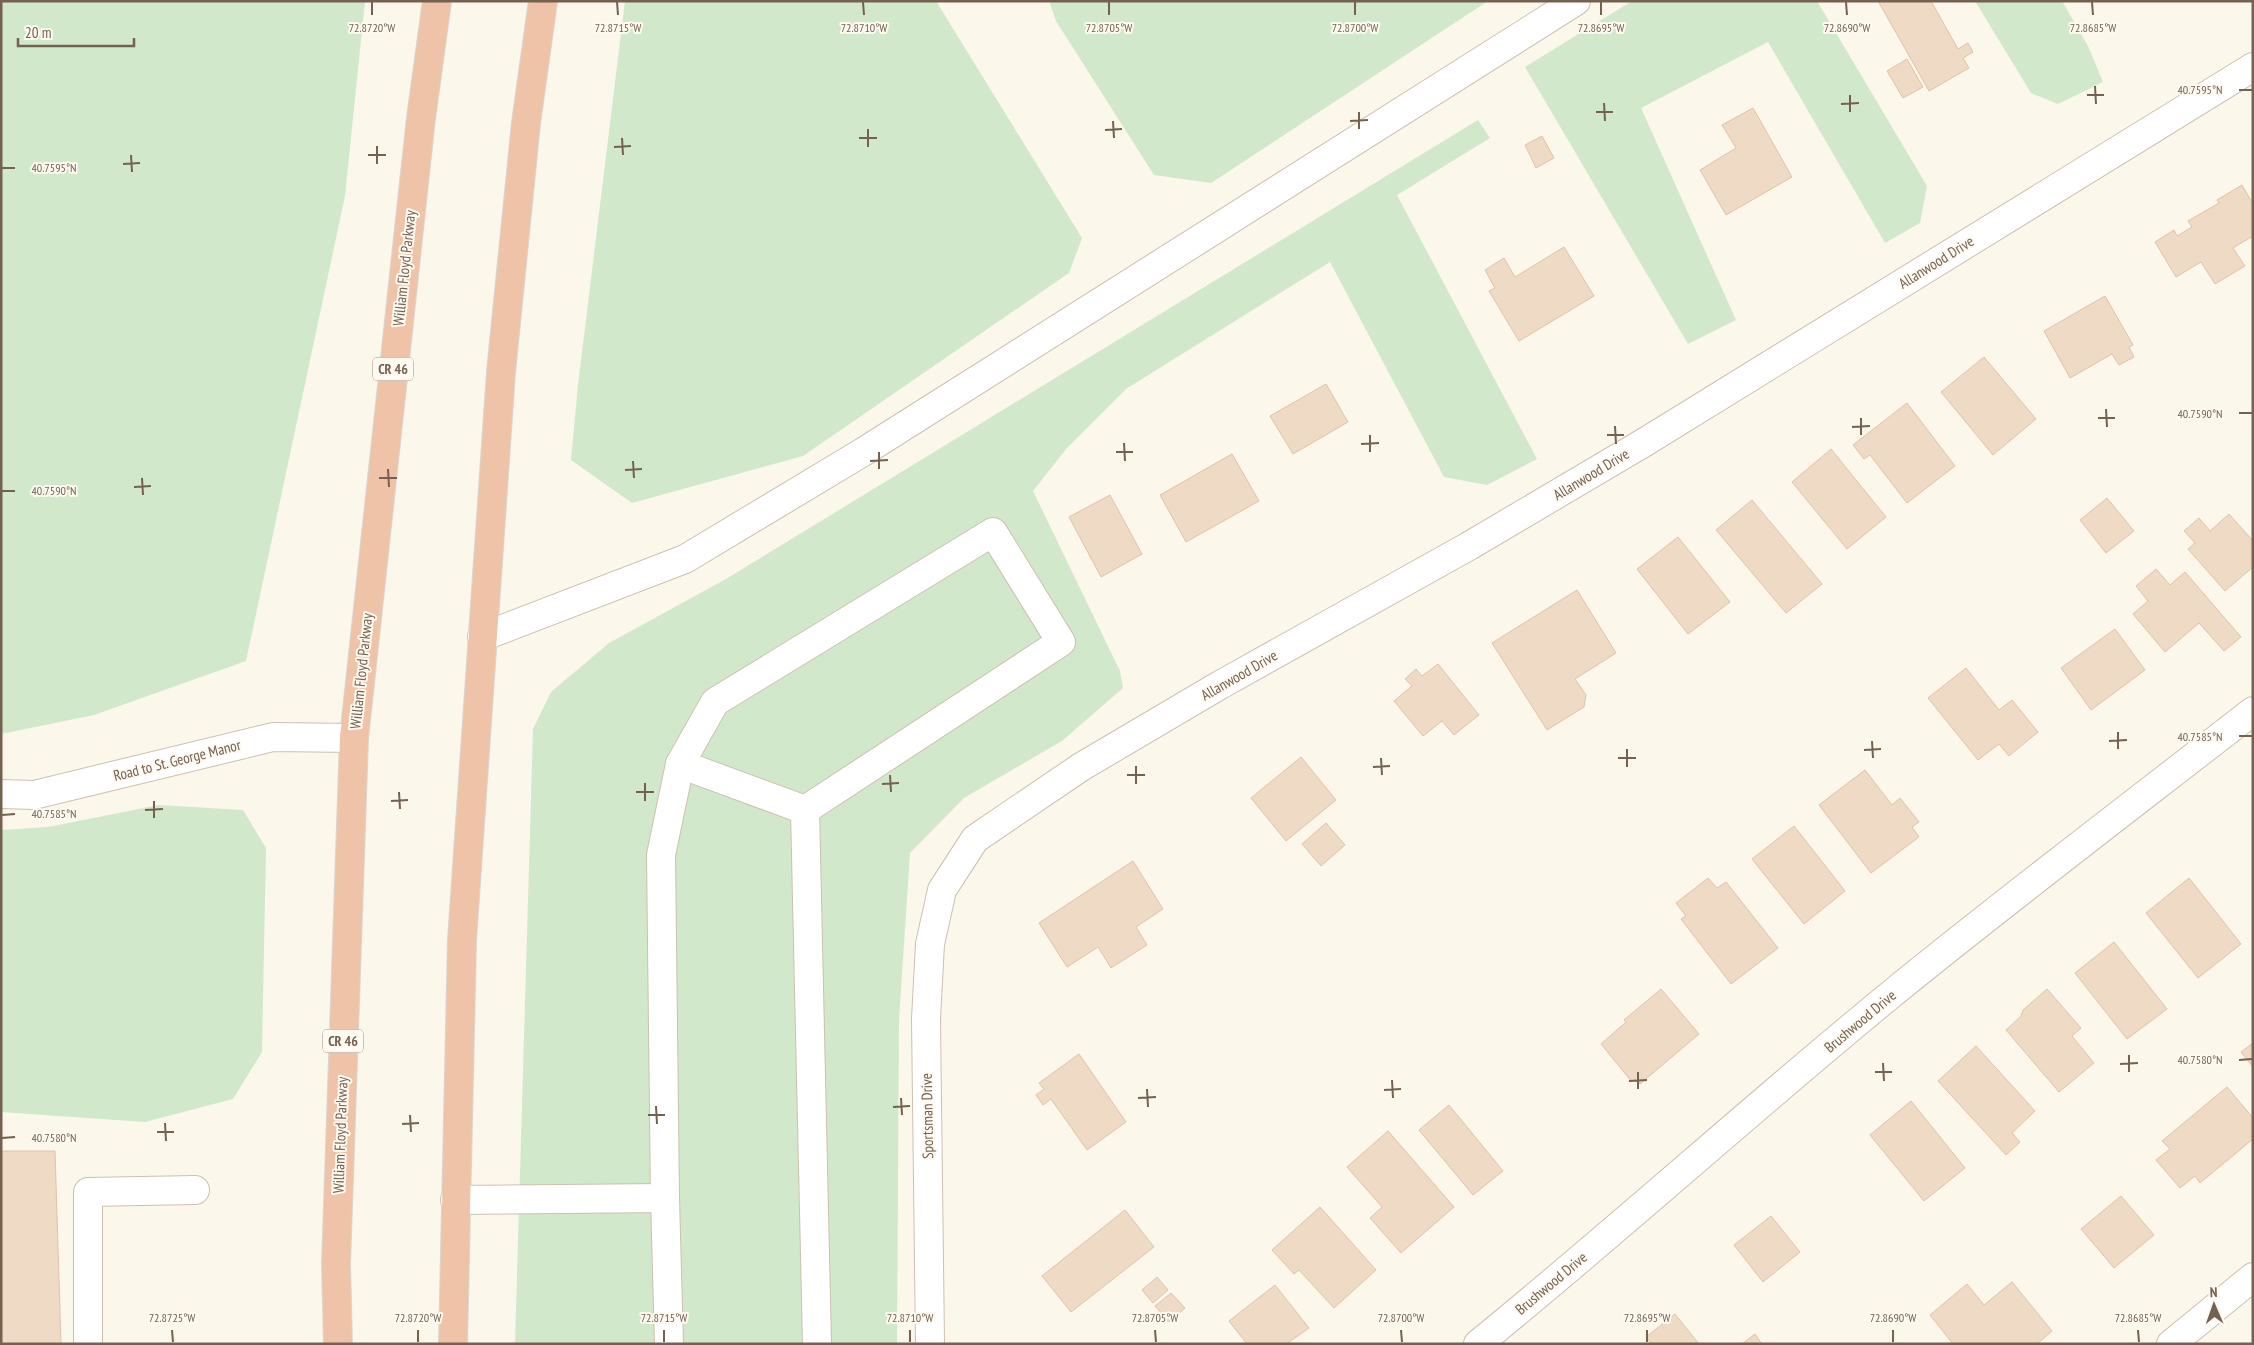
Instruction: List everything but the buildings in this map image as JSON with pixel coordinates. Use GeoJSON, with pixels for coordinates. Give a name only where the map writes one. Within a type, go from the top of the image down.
{"type":"FeatureCollection","features":[{"type":"Feature","properties":{"kind":"highway","name":"William Floyd Parkway"},"geometry":{"type":"LineString","coordinates":[[338,1344],[336,1264],[354,738],[420,128],[437,1]]}},
{"type":"Feature","properties":{"kind":"highway"},"geometry":{"type":"LineString","coordinates":[[454,1344],[455,1200],[462,940],[504,343],[526,123],[542,1]]}},
{"type":"Feature","properties":{"kind":"street"},"geometry":{"type":"LineString","coordinates":[[482,637],[685,559],[863,452],[1576,1]]}},
{"type":"Feature","properties":{"kind":"street","name":"Allanwood Drive"},"geometry":{"type":"LineString","coordinates":[[942,890],[976,839],[1081,767],[1220,685],[1469,546],[1645,442],[2253,67]]}},
{"type":"Feature","properties":{"kind":"street"},"geometry":{"type":"LineString","coordinates":[[669,1344],[665,1198],[661,855],[680,764],[715,702],[993,532],[1060,642],[805,810]]}},
{"type":"Feature","properties":{"kind":"street","name":"Brushwood Drive"},"geometry":{"type":"LineString","coordinates":[[1478,1344],[1890,996],[2253,711]]}},
{"type":"Feature","properties":{"kind":"street","name":"Road to St. George Manor"},"geometry":{"type":"LineString","coordinates":[[1,794],[34,795],[273,737],[354,738]]}},
{"type":"Feature","properties":{"kind":"street"},"geometry":{"type":"LineString","coordinates":[[680,764],[805,810]]}},
{"type":"Feature","properties":{"kind":"street"},"geometry":{"type":"LineString","coordinates":[[805,810],[817,1344]]}},
{"type":"Feature","properties":{"kind":"street","name":"Sportsman Drive"},"geometry":{"type":"LineString","coordinates":[[930,1344],[926,1019],[930,944],[942,890]]}},
{"type":"Feature","properties":{"kind":"street"},"geometry":{"type":"LineString","coordinates":[[88,1344],[88,1192],[195,1190]]}},
{"type":"Feature","properties":{"kind":"street"},"geometry":{"type":"LineString","coordinates":[[455,1200],[665,1198]]}},
{"type":"Feature","properties":{"kind":"street"},"geometry":{"type":"LineString","coordinates":[[2171,1344],[2253,1277]]}},
{"type":"Feature","properties":{"kind":"green space"},"geometry":{"type":"Polygon","coordinates":[[[1,1],[365,1],[345,196],[246,661],[94,715],[1,734],[1,1]]]}},
{"type":"Feature","properties":{"kind":"green space"},"geometry":{"type":"Polygon","coordinates":[[[625,1],[936,1],[1082,238],[1069,273],[803,456],[632,503],[571,460],[578,385],[625,1]]]}},
{"type":"Feature","properties":{"kind":"green space"},"geometry":{"type":"Polygon","coordinates":[[[1049,1],[1488,1],[1211,183],[1154,175],[1056,21],[1049,1]]]}},
{"type":"Feature","properties":{"kind":"green space"},"geometry":{"type":"Polygon","coordinates":[[[1632,1],[1817,1],[1927,186],[1920,223],[1885,243],[1768,42],[1641,108],[1736,320],[1688,344],[1525,67],[1632,1]]]}},
{"type":"Feature","properties":{"kind":"green space"},"geometry":{"type":"Polygon","coordinates":[[[1975,1],[2062,1],[2088,46],[2103,82],[2058,104],[2031,93],[1975,1]]]}},
{"type":"Feature","properties":{"kind":"green space"},"geometry":{"type":"Polygon","coordinates":[[[1478,120],[1490,138],[1397,195],[1537,459],[1487,485],[1444,477],[1330,262],[1126,389],[1067,448],[1033,491],[1120,671],[1123,688],[1062,741],[964,798],[910,853],[899,1020],[897,1344],[515,1344],[533,729],[551,692],[609,643],[726,579],[1478,120]]]}},
{"type":"Feature","properties":{"kind":"green space"},"geometry":{"type":"Polygon","coordinates":[[[159,805],[243,810],[266,848],[262,1052],[233,1099],[145,1122],[1,1112],[1,830],[48,827],[159,805]]]}}]}
